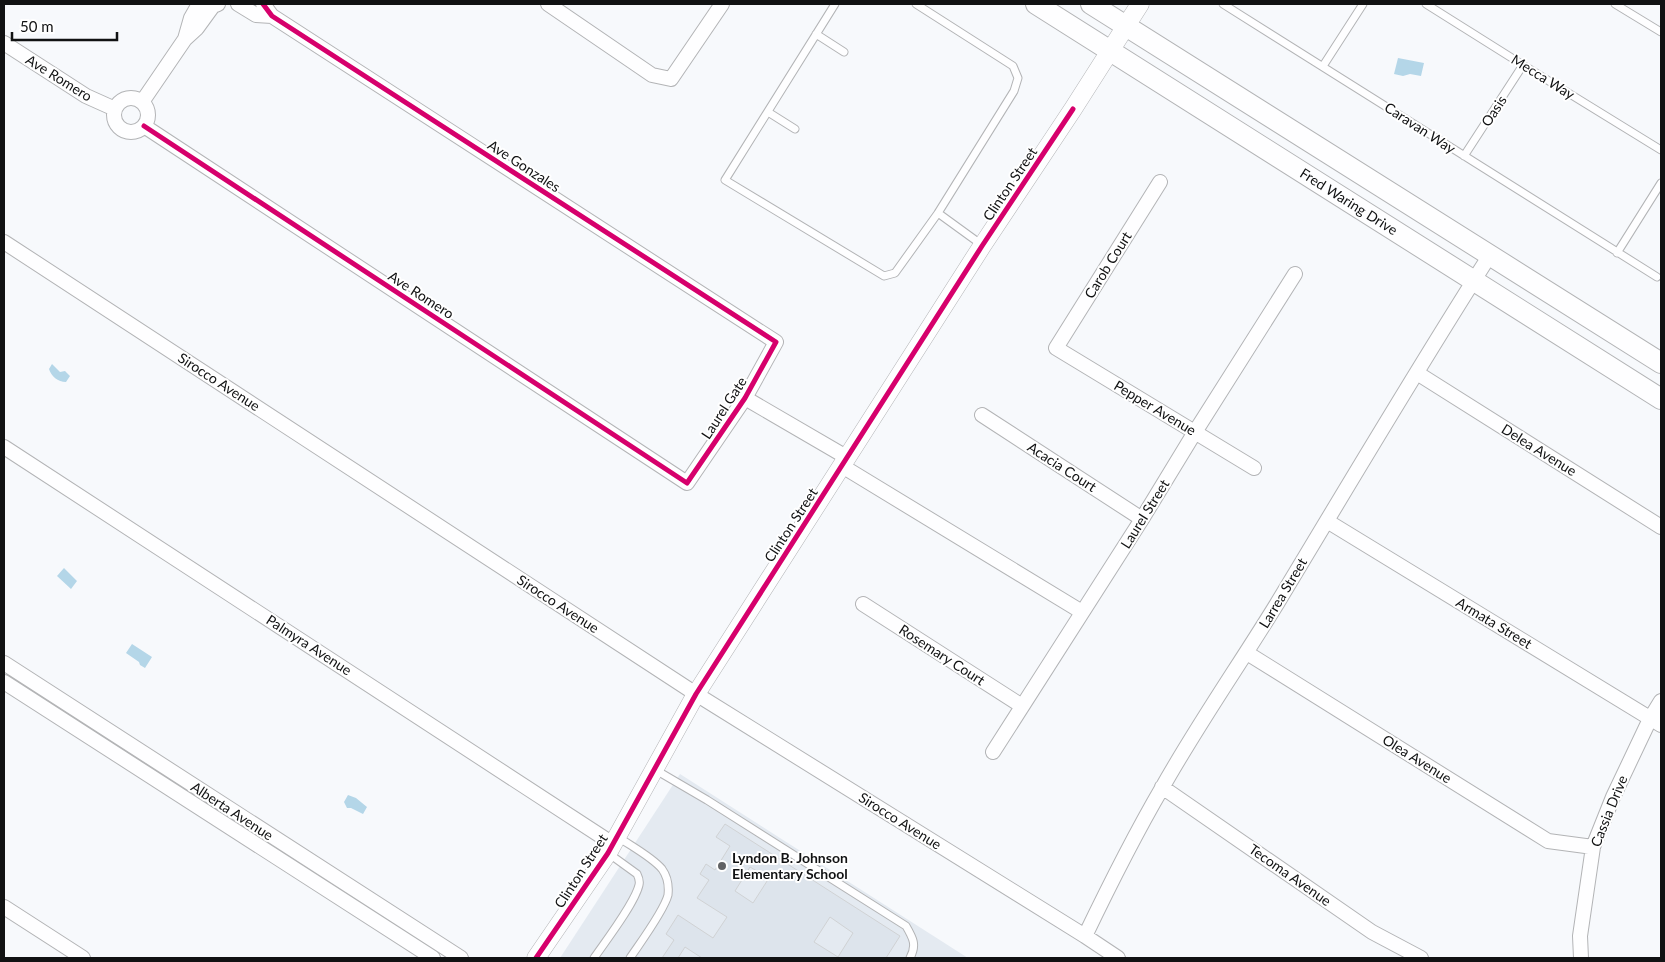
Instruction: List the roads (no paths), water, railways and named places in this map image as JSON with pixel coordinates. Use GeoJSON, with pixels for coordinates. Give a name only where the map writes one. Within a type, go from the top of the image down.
{"type":"FeatureCollection","features":[{"type":"Feature","properties":{"kind":"main road","name":"Fred Waring Drive"},"geometry":{"type":"LineString","coordinates":[[1036,4],[1661,399]]}},
{"type":"Feature","properties":{"kind":"main road"},"geometry":{"type":"LineString","coordinates":[[1091,4],[1661,363]]}},
{"type":"Feature","properties":{"kind":"street"},"geometry":{"type":"LineString","coordinates":[[185,39],[191,18],[199,4]]}},
{"type":"Feature","properties":{"kind":"street"},"geometry":{"type":"LineString","coordinates":[[142,102],[185,39],[197,28],[213,6],[218,4]]}},
{"type":"Feature","properties":{"kind":"street","name":"Ave Gonzales"},"geometry":{"type":"LineString","coordinates":[[238,4],[256,15],[272,16]]}},
{"type":"Feature","properties":{"kind":"street","name":"Ave Gonzales"},"geometry":{"type":"LineString","coordinates":[[263,4],[272,16],[776,342]]}},
{"type":"Feature","properties":{"kind":"street"},"geometry":{"type":"LineString","coordinates":[[548,4],[652,75],[672,79],[722,4]]}},
{"type":"Feature","properties":{"kind":"street","name":"Clinton Street"},"geometry":{"type":"LineString","coordinates":[[536,958],[613,845],[696,694],[982,246],[1140,4]]}},
{"type":"Feature","properties":{"kind":"street","name":"Ave Romero"},"geometry":{"type":"LineString","coordinates":[[4,43],[86,96],[115,109]]}},
{"type":"Feature","properties":{"kind":"street"},"geometry":{"type":"LineString","coordinates":[[130,98],[136,98],[142,102],[148,114],[144,126],[132,132],[125,131],[116,122],[114,116],[118,103],[123,99],[130,98]]}},
{"type":"Feature","properties":{"kind":"street","name":"Ave Romero"},"geometry":{"type":"LineString","coordinates":[[144,126],[687,483]]}},
{"type":"Feature","properties":{"kind":"street","name":"Carob Court"},"geometry":{"type":"LineString","coordinates":[[1056,348],[1160,182]]}},
{"type":"Feature","properties":{"kind":"street","name":"Sirocco Avenue"},"geometry":{"type":"LineString","coordinates":[[4,242],[696,694],[1118,958]]}},
{"type":"Feature","properties":{"kind":"street","name":"Larrea Street"},"geometry":{"type":"LineString","coordinates":[[1085,936],[1162,787],[1247,652],[1490,255]]}},
{"type":"Feature","properties":{"kind":"street","name":"Laurel Street"},"geometry":{"type":"LineString","coordinates":[[993,752],[1142,519],[1295,274]]}},
{"type":"Feature","properties":{"kind":"street","name":"Laurel Gate"},"geometry":{"type":"LineString","coordinates":[[687,483],[746,398],[776,342]]}},
{"type":"Feature","properties":{"kind":"street","name":"Pepper Avenue"},"geometry":{"type":"LineString","coordinates":[[1056,348],[1254,468]]}},
{"type":"Feature","properties":{"kind":"street","name":"Delea Avenue"},"geometry":{"type":"LineString","coordinates":[[1417,373],[1661,527]]}},
{"type":"Feature","properties":{"kind":"street","name":"Laurel Gate"},"geometry":{"type":"LineString","coordinates":[[746,398],[1082,612]]}},
{"type":"Feature","properties":{"kind":"street","name":"Acacia Court"},"geometry":{"type":"LineString","coordinates":[[982,416],[1142,519]]}},
{"type":"Feature","properties":{"kind":"street","name":"Palmyra Avenue"},"geometry":{"type":"LineString","coordinates":[[4,447],[613,845]]}},
{"type":"Feature","properties":{"kind":"street","name":"Armata Street"},"geometry":{"type":"LineString","coordinates":[[1327,521],[1656,722]]}},
{"type":"Feature","properties":{"kind":"street","name":"Rosemary Court"},"geometry":{"type":"LineString","coordinates":[[863,604],[1022,706]]}},
{"type":"Feature","properties":{"kind":"street","name":"Olea Avenue"},"geometry":{"type":"LineString","coordinates":[[1247,652],[1548,840],[1593,847]]}},
{"type":"Feature","properties":{"kind":"street","name":"Alberta Avenue"},"geometry":{"type":"LineString","coordinates":[[4,663],[461,958]]}},
{"type":"Feature","properties":{"kind":"street","name":"Alberta Avenue"},"geometry":{"type":"LineString","coordinates":[[4,682],[433,958]]}},
{"type":"Feature","properties":{"kind":"street","name":"Cassia Drive"},"geometry":{"type":"LineString","coordinates":[[1581,958],[1580,936],[1593,847],[1613,797],[1656,722],[1661,701]]}},
{"type":"Feature","properties":{"kind":"street","name":"Tecoma Avenue"},"geometry":{"type":"LineString","coordinates":[[1162,787],[1372,932],[1421,958]]}},
{"type":"Feature","properties":{"kind":"street"},"geometry":{"type":"LineString","coordinates":[[4,907],[83,958]]}},
{"type":"Feature","properties":{"kind":"lane"},"geometry":{"type":"LineString","coordinates":[[835,4],[725,180],[884,276],[895,273],[938,213],[1014,91],[1018,78],[1013,66],[916,4]]}},
{"type":"Feature","properties":{"kind":"lane","name":"Caravan Way"},"geometry":{"type":"LineString","coordinates":[[1223,4],[1236,7],[1323,66],[1657,277]]}},
{"type":"Feature","properties":{"kind":"lane"},"geometry":{"type":"LineString","coordinates":[[1323,66],[1363,4]]}},
{"type":"Feature","properties":{"kind":"lane","name":"Mecca Way"},"geometry":{"type":"LineString","coordinates":[[1426,4],[1661,150]]}},
{"type":"Feature","properties":{"kind":"lane"},"geometry":{"type":"LineString","coordinates":[[1615,4],[1661,32]]}},
{"type":"Feature","properties":{"kind":"lane"},"geometry":{"type":"LineString","coordinates":[[816,34],[844,52]]}},
{"type":"Feature","properties":{"kind":"lane","name":"Oasis"},"geometry":{"type":"LineString","coordinates":[[1464,156],[1523,65]]}},
{"type":"Feature","properties":{"kind":"lane"},"geometry":{"type":"LineString","coordinates":[[768,112],[794,129]]}},
{"type":"Feature","properties":{"kind":"lane"},"geometry":{"type":"LineString","coordinates":[[1617,253],[1661,183]]}},
{"type":"Feature","properties":{"kind":"lane"},"geometry":{"type":"LineString","coordinates":[[938,213],[982,246]]}},
{"type":"Feature","properties":{"kind":"lane"},"geometry":{"type":"LineString","coordinates":[[654,769],[707,800],[906,926],[913,937],[914,951],[910,958]]}},
{"type":"Feature","properties":{"kind":"lane"},"geometry":{"type":"LineString","coordinates":[[594,958],[626,910],[639,886],[640,879],[637,874],[613,845]]}},
{"type":"Feature","properties":{"kind":"lane"},"geometry":{"type":"LineString","coordinates":[[613,845],[657,864],[668,881],[665,904],[630,958]]}},
{"type":"Feature","properties":{"kind":"water"},"geometry":{"type":"Polygon","coordinates":[[[1398,58],[1424,63],[1421,76],[1394,74],[1398,58]]]}},
{"type":"Feature","properties":{"kind":"water"},"geometry":{"type":"Polygon","coordinates":[[[52,364],[60,372],[65,371],[70,376],[66,382],[58,380],[51,374],[49,369],[52,364]]]}},
{"type":"Feature","properties":{"kind":"water"},"geometry":{"type":"Polygon","coordinates":[[[64,568],[77,581],[71,589],[57,576],[64,568]]]}},
{"type":"Feature","properties":{"kind":"water"},"geometry":{"type":"Polygon","coordinates":[[[132,644],[152,657],[145,668],[126,653],[132,644]]]}},
{"type":"Feature","properties":{"kind":"water"},"geometry":{"type":"Polygon","coordinates":[[[348,795],[356,798],[367,807],[363,814],[347,808],[344,802],[348,795]]]}},
{"type":"Feature","properties":{"kind":"place","name":"Lyndon B. Johnson Elementary School"},"geometry":{"type":"Point","coordinates":[722,866]}}]}
